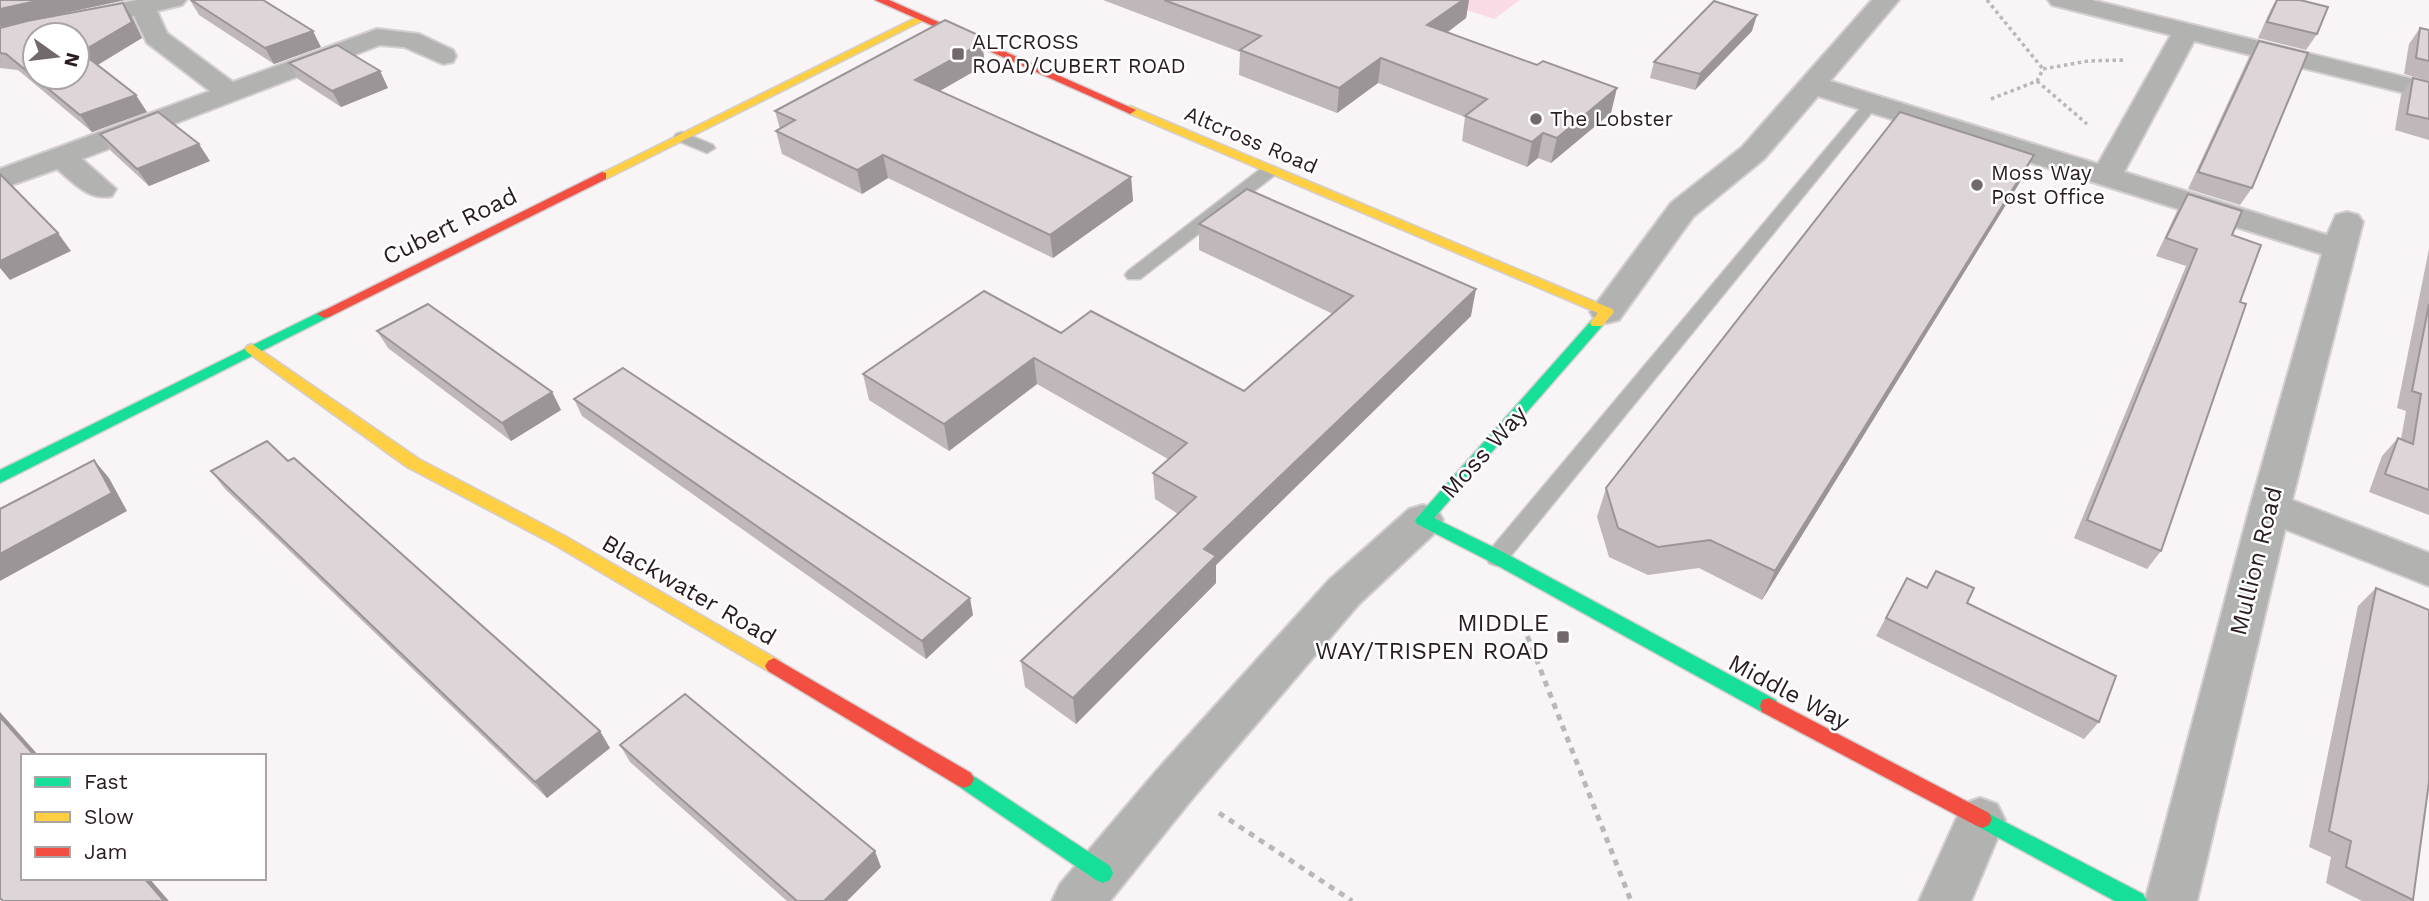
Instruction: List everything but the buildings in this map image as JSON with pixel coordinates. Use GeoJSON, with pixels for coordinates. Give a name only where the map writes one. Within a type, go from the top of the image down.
{"type":"FeatureCollection","features":[{"type":"Feature","properties":{"kind":"street"},"geometry":{"type":"LineString","coordinates":[[0,37],[173,0]]}},
{"type":"Feature","properties":{"kind":"street","name":"Altcross Road"},"geometry":{"type":"LineString","coordinates":[[880,0],[1269,171],[1608,312]]}},
{"type":"Feature","properties":{"kind":"street","name":"Moss Way"},"geometry":{"type":"LineString","coordinates":[[1091,887],[1175,784],[1344,592],[1423,520],[1608,312],[1682,210],[1754,153],[1886,0]]}},
{"type":"Feature","properties":{"kind":"street"},"geometry":{"type":"LineString","coordinates":[[2061,0],[2429,91]]}},
{"type":"Feature","properties":{"kind":"street"},"geometry":{"type":"LineString","coordinates":[[143,8],[156,37],[229,92]]}},
{"type":"Feature","properties":{"kind":"street","name":"Cubert Road"},"geometry":{"type":"LineString","coordinates":[[0,477],[252,349],[921,19]]}},
{"type":"Feature","properties":{"kind":"street"},"geometry":{"type":"LineString","coordinates":[[1813,86],[1934,122],[2114,165],[2168,59],[2186,32]]}},
{"type":"Feature","properties":{"kind":"street"},"geometry":{"type":"LineString","coordinates":[[0,180],[377,37],[410,40],[443,56]]}},
{"type":"Feature","properties":{"kind":"street"},"geometry":{"type":"LineString","coordinates":[[60,157],[101,189]]}},
{"type":"Feature","properties":{"kind":"street","name":"Mullion Road"},"geometry":{"type":"LineString","coordinates":[[2114,165],[2342,236],[2270,507],[2171,901]]}},
{"type":"Feature","properties":{"kind":"street","name":"Blackwater Road"},"geometry":{"type":"LineString","coordinates":[[252,349],[413,463],[559,540],[938,762],[1091,887]]}},
{"type":"Feature","properties":{"kind":"street"},"geometry":{"type":"LineString","coordinates":[[2270,507],[2429,570]]}},
{"type":"Feature","properties":{"kind":"street","name":"Middle Way"},"geometry":{"type":"LineString","coordinates":[[1423,520],[1497,557],[1664,650],[2136,901]]}},
{"type":"Feature","properties":{"kind":"street"},"geometry":{"type":"LineString","coordinates":[[1944,901],[1980,820]]}},
{"type":"Feature","properties":{"kind":"lane"},"geometry":{"type":"LineString","coordinates":[[1497,557],[1872,103]]}},
{"type":"Feature","properties":{"kind":"lane"},"geometry":{"type":"LineString","coordinates":[[682,137],[707,148]]}},
{"type":"Feature","properties":{"kind":"lane"},"geometry":{"type":"LineString","coordinates":[[1134,275],[1269,171]]}},
{"type":"Feature","properties":{"kind":"path"},"geometry":{"type":"LineString","coordinates":[[1987,0],[2043,69]]}},
{"type":"Feature","properties":{"kind":"path"},"geometry":{"type":"LineString","coordinates":[[2043,69],[2088,61],[2168,59]]}},
{"type":"Feature","properties":{"kind":"path"},"geometry":{"type":"LineString","coordinates":[[1934,122],[2037,81],[2043,69]]}},
{"type":"Feature","properties":{"kind":"path"},"geometry":{"type":"LineString","coordinates":[[2037,81],[2114,165]]}},
{"type":"Feature","properties":{"kind":"path"},"geometry":{"type":"LineString","coordinates":[[1497,557],[1631,901]]}},
{"type":"Feature","properties":{"kind":"path"},"geometry":{"type":"LineString","coordinates":[[1175,784],[1352,901]]}},
{"type":"Feature","properties":{"kind":"shaded area"},"geometry":{"type":"Polygon","coordinates":[[[1436,0],[1520,0],[1494,19],[1436,0]]]}},
{"type":"Feature","properties":{"kind":"traffic: fast"},"geometry":{"type":"LineString","coordinates":[[0,477],[324,314]]}},
{"type":"Feature","properties":{"kind":"traffic: fast"},"geometry":{"type":"LineString","coordinates":[[1597,323],[1423,520],[1497,557],[1769,706]]}},
{"type":"Feature","properties":{"kind":"traffic: fast"},"geometry":{"type":"LineString","coordinates":[[964,779],[1103,873]]}},
{"type":"Feature","properties":{"kind":"traffic: fast"},"geometry":{"type":"LineString","coordinates":[[1982,819],[2136,901]]}},
{"type":"Feature","properties":{"kind":"traffic: slow"},"geometry":{"type":"LineString","coordinates":[[602,176],[921,19]]}},
{"type":"Feature","properties":{"kind":"traffic: slow"},"geometry":{"type":"LineString","coordinates":[[1130,110],[1607,312],[1597,323]]}},
{"type":"Feature","properties":{"kind":"traffic: slow"},"geometry":{"type":"LineString","coordinates":[[252,349],[413,463],[559,540],[774,666]]}},
{"type":"Feature","properties":{"kind":"traffic: jam"},"geometry":{"type":"LineString","coordinates":[[880,0],[1130,110]]}},
{"type":"Feature","properties":{"kind":"traffic: jam"},"geometry":{"type":"LineString","coordinates":[[324,314],[602,176]]}},
{"type":"Feature","properties":{"kind":"traffic: jam"},"geometry":{"type":"LineString","coordinates":[[774,666],[964,779]]}},
{"type":"Feature","properties":{"kind":"traffic: jam"},"geometry":{"type":"LineString","coordinates":[[1769,706],[1982,819]]}},
{"type":"Feature","properties":{"kind":"place","name":"ALTCROSS ROAD/CUBERT ROAD"},"geometry":{"type":"Point","coordinates":[958,54]}},
{"type":"Feature","properties":{"kind":"place","name":"The Lobster"},"geometry":{"type":"Point","coordinates":[1536,119]}},
{"type":"Feature","properties":{"kind":"place","name":"Moss Way Post Office"},"geometry":{"type":"Point","coordinates":[1977,185]}},
{"type":"Feature","properties":{"kind":"place","name":"MIDDLE WAY/TRISPEN ROAD"},"geometry":{"type":"Point","coordinates":[1563,637]}}]}
